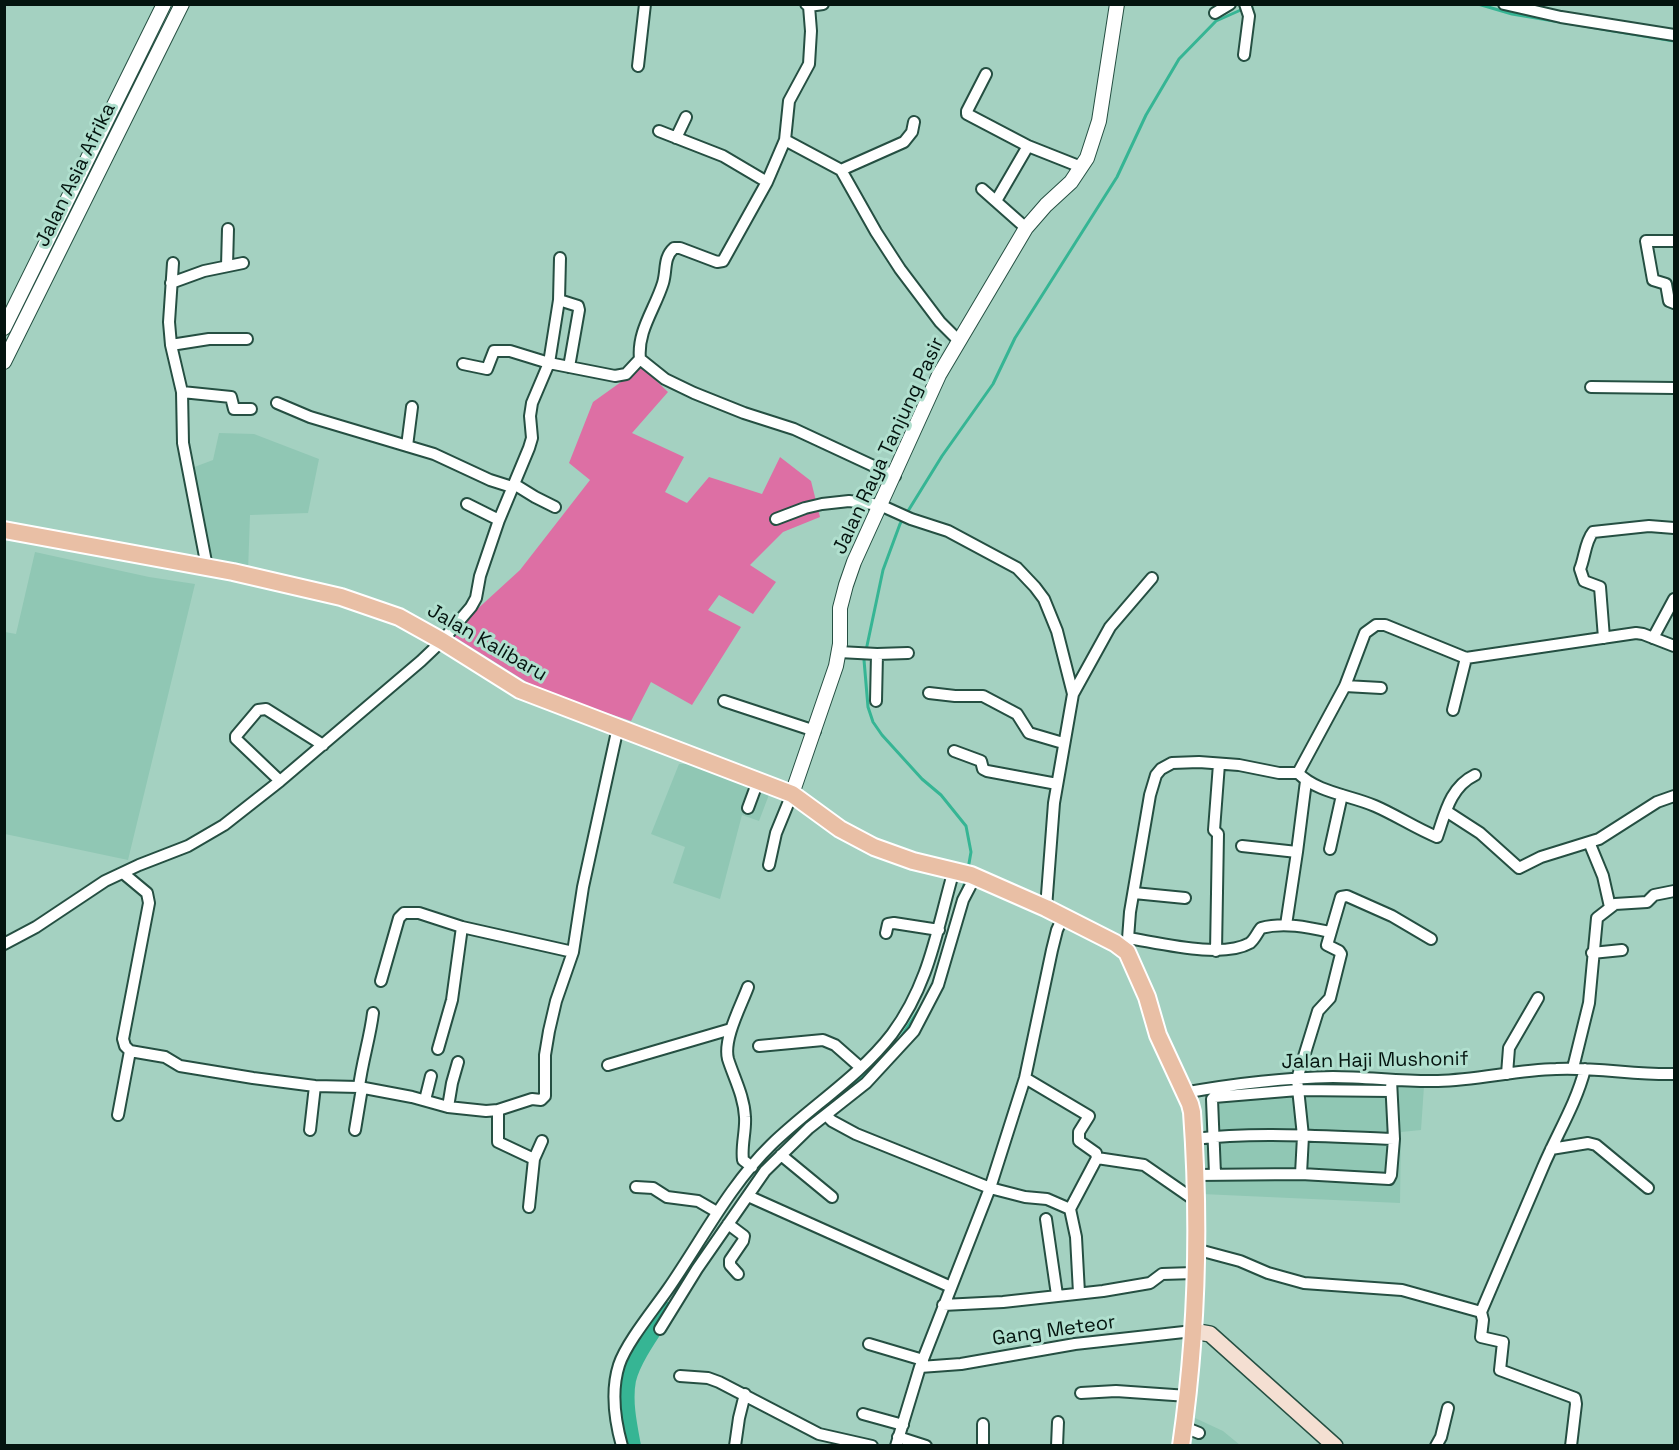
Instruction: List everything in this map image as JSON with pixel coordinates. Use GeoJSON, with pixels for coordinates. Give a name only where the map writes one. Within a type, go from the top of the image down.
{"type":"FeatureCollection","features":[{"type":"Feature","properties":{"kind":"main road","name":"Jalan Kalibaru"},"geometry":{"type":"LineString","coordinates":[[4,530],[207,567],[341,597],[399,616],[520,690],[792,794],[840,829],[874,847],[913,861],[965,873],[1046,908],[1115,943],[1128,945]]}},
{"type":"Feature","properties":{"kind":"main road"},"geometry":{"type":"LineString","coordinates":[[1128,945],[1148,997],[1158,1035],[1190,1104],[1194,1139],[1195,1249],[1193,1331],[1188,1396],[1192,1430],[1181,1446]]}},
{"type":"Feature","properties":{"kind":"main road"},"geometry":{"type":"LineString","coordinates":[[1193,1331],[1210,1334],[1335,1446]]}},
{"type":"Feature","properties":{"kind":"street","name":"Jalan Asia Afrika"},"geometry":{"type":"LineString","coordinates":[[4,327],[164,4]]}},
{"type":"Feature","properties":{"kind":"street","name":"Jalan Asia Afrika"},"geometry":{"type":"LineString","coordinates":[[4,362],[182,4]]}},
{"type":"Feature","properties":{"kind":"street"},"geometry":{"type":"LineString","coordinates":[[638,66],[645,4]]}},
{"type":"Feature","properties":{"kind":"street"},"geometry":{"type":"LineString","coordinates":[[463,364],[488,369],[492,354],[498,350],[608,375],[626,374],[640,359],[641,339],[664,281],[666,261],[670,252],[674,248],[680,248],[717,262],[723,261],[767,182],[785,140],[789,101],[809,64],[811,32],[808,5],[823,4]]}},
{"type":"Feature","properties":{"kind":"street","name":"Jalan Raya Tanjung Pasir"},"geometry":{"type":"LineString","coordinates":[[792,794],[836,666],[845,652],[840,608],[854,562],[884,507],[939,375],[1026,228],[1071,182],[1087,158],[1100,121],[1117,4]]}},
{"type":"Feature","properties":{"kind":"street"},"geometry":{"type":"LineString","coordinates":[[1215,13],[1230,4]]}},
{"type":"Feature","properties":{"kind":"street"},"geometry":{"type":"LineString","coordinates":[[1507,5],[1562,17],[1674,35]]}},
{"type":"Feature","properties":{"kind":"street"},"geometry":{"type":"LineString","coordinates":[[1244,55],[1249,16],[1247,8]]}},
{"type":"Feature","properties":{"kind":"street"},"geometry":{"type":"LineString","coordinates":[[986,75],[967,114],[1028,146],[1081,167]]}},
{"type":"Feature","properties":{"kind":"street"},"geometry":{"type":"LineString","coordinates":[[676,138],[686,117]]}},
{"type":"Feature","properties":{"kind":"street"},"geometry":{"type":"LineString","coordinates":[[841,170],[904,142],[912,132],[914,122]]}},
{"type":"Feature","properties":{"kind":"street"},"geometry":{"type":"LineString","coordinates":[[659,131],[723,156],[767,182]]}},
{"type":"Feature","properties":{"kind":"street"},"geometry":{"type":"LineString","coordinates":[[785,140],[841,170],[900,269],[940,322],[959,341]]}},
{"type":"Feature","properties":{"kind":"street"},"geometry":{"type":"LineString","coordinates":[[996,201],[1028,146]]}},
{"type":"Feature","properties":{"kind":"street"},"geometry":{"type":"LineString","coordinates":[[982,189],[1026,228]]}},
{"type":"Feature","properties":{"kind":"street"},"geometry":{"type":"LineString","coordinates":[[227,266],[228,229]]}},
{"type":"Feature","properties":{"kind":"street"},"geometry":{"type":"LineString","coordinates":[[1674,241],[1646,241],[1653,280],[1666,284],[1670,301],[1674,303]]}},
{"type":"Feature","properties":{"kind":"street"},"geometry":{"type":"LineString","coordinates":[[4,944],[36,927],[105,881],[188,846],[224,825],[397,682],[442,641],[471,607],[476,598],[480,576],[499,520],[532,438],[530,416],[532,404],[549,363],[559,300],[560,258]]}},
{"type":"Feature","properties":{"kind":"street"},"geometry":{"type":"LineString","coordinates":[[173,262],[169,322],[171,345],[182,392],[183,443],[207,567]]}},
{"type":"Feature","properties":{"kind":"street"},"geometry":{"type":"LineString","coordinates":[[171,283],[204,270],[243,263]]}},
{"type":"Feature","properties":{"kind":"street"},"geometry":{"type":"LineString","coordinates":[[559,300],[578,306],[579,310],[569,367]]}},
{"type":"Feature","properties":{"kind":"street"},"geometry":{"type":"LineString","coordinates":[[171,345],[209,339],[248,339]]}},
{"type":"Feature","properties":{"kind":"street"},"geometry":{"type":"LineString","coordinates":[[640,359],[665,379],[694,393],[744,413],[794,429],[895,476]]}},
{"type":"Feature","properties":{"kind":"street"},"geometry":{"type":"LineString","coordinates":[[1592,387],[1674,388]]}},
{"type":"Feature","properties":{"kind":"street"},"geometry":{"type":"LineString","coordinates":[[182,392],[231,397],[234,409],[251,409]]}},
{"type":"Feature","properties":{"kind":"street"},"geometry":{"type":"LineString","coordinates":[[278,403],[310,417],[434,454],[490,480],[513,485],[555,507]]}},
{"type":"Feature","properties":{"kind":"street"},"geometry":{"type":"LineString","coordinates":[[407,446],[412,407]]}},
{"type":"Feature","properties":{"kind":"street"},"geometry":{"type":"LineString","coordinates":[[776,519],[805,508],[849,501],[884,507],[948,531],[1017,568],[1044,599],[1058,631],[1073,694]]}},
{"type":"Feature","properties":{"kind":"street"},"geometry":{"type":"LineString","coordinates":[[467,504],[499,520]]}},
{"type":"Feature","properties":{"kind":"street"},"geometry":{"type":"LineString","coordinates":[[1604,638],[1600,587],[1584,581],[1580,569],[1589,538],[1593,532],[1649,526],[1674,528]]}},
{"type":"Feature","properties":{"kind":"street"},"geometry":{"type":"LineString","coordinates":[[1046,908],[1054,803],[1073,694],[1110,627],[1152,578]]}},
{"type":"Feature","properties":{"kind":"street"},"geometry":{"type":"LineString","coordinates":[[1653,638],[1674,599]]}},
{"type":"Feature","properties":{"kind":"street"},"geometry":{"type":"LineString","coordinates":[[1286,925],[1298,852],[1302,777],[1345,686],[1365,633],[1376,626],[1385,625],[1466,658],[1636,633],[1674,646]]}},
{"type":"Feature","properties":{"kind":"street"},"geometry":{"type":"LineString","coordinates":[[845,652],[908,653]]}},
{"type":"Feature","properties":{"kind":"street"},"geometry":{"type":"LineString","coordinates":[[873,654],[876,701]]}},
{"type":"Feature","properties":{"kind":"street"},"geometry":{"type":"LineString","coordinates":[[1453,710],[1466,658]]}},
{"type":"Feature","properties":{"kind":"street"},"geometry":{"type":"LineString","coordinates":[[1345,686],[1381,688]]}},
{"type":"Feature","properties":{"kind":"street"},"geometry":{"type":"LineString","coordinates":[[929,693],[983,696],[1017,714],[1029,733],[1063,743]]}},
{"type":"Feature","properties":{"kind":"street"},"geometry":{"type":"LineString","coordinates":[[724,701],[815,730]]}},
{"type":"Feature","properties":{"kind":"street"},"geometry":{"type":"LineString","coordinates":[[280,781],[236,739],[236,736],[258,710],[266,709],[323,745]]}},
{"type":"Feature","properties":{"kind":"street"},"geometry":{"type":"LineString","coordinates":[[123,873],[147,893],[149,903],[123,1039],[130,1051],[165,1057],[180,1066],[315,1086],[361,1088],[425,1100],[448,1107],[486,1111],[498,1110],[532,1099],[541,1100],[545,1096],[545,1055],[549,1030],[556,1001],[573,952],[583,887],[618,727]]}},
{"type":"Feature","properties":{"kind":"street"},"geometry":{"type":"LineString","coordinates":[[954,751],[976,757],[981,761],[983,769],[987,771],[1057,784]]}},
{"type":"Feature","properties":{"kind":"street"},"geometry":{"type":"LineString","coordinates":[[1330,932],[1286,925],[1261,928],[1253,941],[1242,946],[1216,951],[1128,945],[1150,795],[1156,775],[1161,769],[1172,763],[1239,765],[1302,777],[1342,795],[1372,804],[1437,837],[1451,798],[1458,788],[1474,775]]}},
{"type":"Feature","properties":{"kind":"street"},"geometry":{"type":"LineString","coordinates":[[1216,951],[1218,834],[1214,830],[1219,764]]}},
{"type":"Feature","properties":{"kind":"street"},"geometry":{"type":"LineString","coordinates":[[748,808],[758,781]]}},
{"type":"Feature","properties":{"kind":"street"},"geometry":{"type":"LineString","coordinates":[[769,865],[776,833],[792,794]]}},
{"type":"Feature","properties":{"kind":"street"},"geometry":{"type":"LineString","coordinates":[[1330,849],[1342,795]]}},
{"type":"Feature","properties":{"kind":"street"},"geometry":{"type":"LineString","coordinates":[[1446,811],[1480,833],[1519,868],[1541,857],[1589,843],[1616,830],[1657,802],[1674,796]]}},
{"type":"Feature","properties":{"kind":"street"},"geometry":{"type":"LineString","coordinates":[[1589,843],[1603,876],[1610,907]]}},
{"type":"Feature","properties":{"kind":"street"},"geometry":{"type":"LineString","coordinates":[[1242,846],[1298,852]]}},
{"type":"Feature","properties":{"kind":"street"},"geometry":{"type":"LineString","coordinates":[[622,1446],[615,1410],[615,1392],[619,1365],[626,1351],[717,1212],[752,1167],[770,1146],[861,1067],[891,1035],[904,1016],[926,974],[939,930],[965,873]]}},
{"type":"Feature","properties":{"kind":"street"},"geometry":{"type":"LineString","coordinates":[[660,1329],[675,1303],[765,1171],[826,1115],[866,1083],[909,1037],[918,1024],[938,985],[963,900],[965,873]]}},
{"type":"Feature","properties":{"kind":"street"},"geometry":{"type":"LineString","coordinates":[[1573,1068],[1588,1003],[1597,918],[1610,907],[1620,903],[1647,902],[1654,895],[1674,891]]}},
{"type":"Feature","properties":{"kind":"street"},"geometry":{"type":"LineString","coordinates":[[1134,893],[1185,898]]}},
{"type":"Feature","properties":{"kind":"street"},"geometry":{"type":"LineString","coordinates":[[1301,1174],[1303,1136],[1298,1079],[1318,1011],[1330,998],[1341,954],[1327,945],[1341,897],[1346,896],[1392,915],[1431,939]]}},
{"type":"Feature","properties":{"kind":"street"},"geometry":{"type":"LineString","coordinates":[[381,981],[400,915],[408,912],[419,913],[462,927],[573,952]]}},
{"type":"Feature","properties":{"kind":"street"},"geometry":{"type":"LineString","coordinates":[[926,1446],[897,1441],[921,1363],[990,1188],[1025,1078],[1052,950],[1063,917]]}},
{"type":"Feature","properties":{"kind":"street"},"geometry":{"type":"LineString","coordinates":[[886,933],[888,924],[894,923],[939,930]]}},
{"type":"Feature","properties":{"kind":"street"},"geometry":{"type":"LineString","coordinates":[[438,1049],[452,1000],[462,927]]}},
{"type":"Feature","properties":{"kind":"street"},"geometry":{"type":"LineString","coordinates":[[1592,953],[1622,950]]}},
{"type":"Feature","properties":{"kind":"street"},"geometry":{"type":"LineString","coordinates":[[748,987],[732,1029],[728,1053],[742,1098],[745,1117],[742,1156],[743,1160],[752,1167]]}},
{"type":"Feature","properties":{"kind":"street"},"geometry":{"type":"LineString","coordinates":[[1507,1074],[1509,1048],[1538,998]]}},
{"type":"Feature","properties":{"kind":"street"},"geometry":{"type":"LineString","coordinates":[[355,1130],[362,1062],[370,1037],[373,1013]]}},
{"type":"Feature","properties":{"kind":"street"},"geometry":{"type":"LineString","coordinates":[[608,1065],[732,1029]]}},
{"type":"Feature","properties":{"kind":"street"},"geometry":{"type":"LineString","coordinates":[[759,1046],[823,1040],[835,1045],[861,1067]]}},
{"type":"Feature","properties":{"kind":"street"},"geometry":{"type":"LineString","coordinates":[[118,1115],[130,1051]]}},
{"type":"Feature","properties":{"kind":"street"},"geometry":{"type":"LineString","coordinates":[[448,1107],[458,1062]]}},
{"type":"Feature","properties":{"kind":"street","name":"Jalan Haji Mushonif"},"geometry":{"type":"LineString","coordinates":[[1184,1093],[1240,1083],[1335,1077],[1391,1086],[1573,1068],[1674,1074]]}},
{"type":"Feature","properties":{"kind":"street"},"geometry":{"type":"LineString","coordinates":[[1570,1446],[1575,1398],[1500,1370],[1503,1342],[1481,1337],[1483,1320],[1481,1312],[1551,1149],[1578,1094],[1585,1069]]}},
{"type":"Feature","properties":{"kind":"street"},"geometry":{"type":"LineString","coordinates":[[425,1100],[431,1076]]}},
{"type":"Feature","properties":{"kind":"street"},"geometry":{"type":"LineString","coordinates":[[1025,1078],[1089,1116],[1080,1131],[1079,1141],[1095,1153],[1097,1158]]}},
{"type":"Feature","properties":{"kind":"street"},"geometry":{"type":"LineString","coordinates":[[310,1130],[315,1086]]}},
{"type":"Feature","properties":{"kind":"street"},"geometry":{"type":"LineString","coordinates":[[1196,1175],[1301,1174],[1389,1179],[1394,1139],[1391,1086],[1214,1097],[1212,1100],[1215,1174]]}},
{"type":"Feature","properties":{"kind":"street"},"geometry":{"type":"LineString","coordinates":[[498,1110],[498,1142],[534,1159]]}},
{"type":"Feature","properties":{"kind":"street"},"geometry":{"type":"LineString","coordinates":[[826,1115],[832,1121],[856,1134],[990,1188],[1025,1197],[1047,1199],[1070,1209]]}},
{"type":"Feature","properties":{"kind":"street"},"geometry":{"type":"LineString","coordinates":[[1194,1139],[1303,1136],[1394,1139]]}},
{"type":"Feature","properties":{"kind":"street"},"geometry":{"type":"LineString","coordinates":[[529,1207],[534,1159],[542,1141]]}},
{"type":"Feature","properties":{"kind":"street"},"geometry":{"type":"LineString","coordinates":[[1551,1149],[1588,1143],[1596,1145],[1648,1188]]}},
{"type":"Feature","properties":{"kind":"street"},"geometry":{"type":"LineString","coordinates":[[781,1155],[832,1197]]}},
{"type":"Feature","properties":{"kind":"street"},"geometry":{"type":"LineString","coordinates":[[1097,1158],[1144,1165],[1196,1201]]}},
{"type":"Feature","properties":{"kind":"street"},"geometry":{"type":"LineString","coordinates":[[1079,1293],[1076,1237],[1070,1209],[1097,1158]]}},
{"type":"Feature","properties":{"kind":"street"},"geometry":{"type":"LineString","coordinates":[[636,1187],[653,1188],[667,1197],[698,1201],[717,1212]]}},
{"type":"Feature","properties":{"kind":"street"},"geometry":{"type":"LineString","coordinates":[[748,1196],[951,1287]]}},
{"type":"Feature","properties":{"kind":"street"},"geometry":{"type":"LineString","coordinates":[[1046,1219],[1057,1295]]}},
{"type":"Feature","properties":{"kind":"street"},"geometry":{"type":"LineString","coordinates":[[728,1224],[744,1236],[730,1260],[730,1265],[738,1274]]}},
{"type":"Feature","properties":{"kind":"street"},"geometry":{"type":"LineString","coordinates":[[1195,1249],[1240,1261],[1292,1281],[1322,1286],[1402,1290],[1481,1312]]}},
{"type":"Feature","properties":{"kind":"street"},"geometry":{"type":"LineString","coordinates":[[943,1305],[1003,1302],[1079,1293],[1150,1282],[1162,1274],[1194,1273]]}},
{"type":"Feature","properties":{"kind":"street","name":"Gang Meteor"},"geometry":{"type":"LineString","coordinates":[[921,1363],[961,1364],[1075,1344],[1193,1331]]}},
{"type":"Feature","properties":{"kind":"street"},"geometry":{"type":"LineString","coordinates":[[868,1344],[921,1363]]}},
{"type":"Feature","properties":{"kind":"street"},"geometry":{"type":"LineString","coordinates":[[680,1376],[708,1378],[745,1394],[778,1414],[819,1434],[872,1446]]}},
{"type":"Feature","properties":{"kind":"street"},"geometry":{"type":"LineString","coordinates":[[1081,1393],[1116,1391],[1188,1396]]}},
{"type":"Feature","properties":{"kind":"street"},"geometry":{"type":"LineString","coordinates":[[735,1446],[745,1394]]}},
{"type":"Feature","properties":{"kind":"street"},"geometry":{"type":"LineString","coordinates":[[1436,1446],[1441,1437],[1448,1408]]}},
{"type":"Feature","properties":{"kind":"street"},"geometry":{"type":"LineString","coordinates":[[863,1414],[903,1425]]}},
{"type":"Feature","properties":{"kind":"street"},"geometry":{"type":"LineString","coordinates":[[1057,1446],[1058,1422]]}},
{"type":"Feature","properties":{"kind":"street"},"geometry":{"type":"LineString","coordinates":[[983,1424],[983,1446]]}},
{"type":"Feature","properties":{"kind":"shaded area"},"geometry":{"type":"Polygon","coordinates":[[[642,367],[668,392],[632,433],[684,457],[665,492],[687,503],[709,477],[762,494],[780,457],[811,481],[820,517],[783,532],[750,565],[776,582],[753,614],[719,595],[708,610],[741,627],[692,705],[651,682],[631,721],[541,691],[450,634],[520,570],[590,480],[569,463],[593,402],[642,367]]]}},
{"type":"Feature","properties":{"kind":"shaded area"},"geometry":{"type":"Polygon","coordinates":[[[219,433],[254,434],[319,459],[308,513],[250,515],[248,571],[210,566],[189,469],[213,460],[219,433]]]}},
{"type":"Feature","properties":{"kind":"shaded area"},"geometry":{"type":"Polygon","coordinates":[[[35,552],[149,577],[195,584],[128,860],[5,834],[5,632],[16,634],[35,552]]]}},
{"type":"Feature","properties":{"kind":"shaded area"},"geometry":{"type":"Polygon","coordinates":[[[679,764],[700,764],[770,792],[759,821],[742,815],[720,899],[673,883],[685,847],[651,834],[679,764]]]}},
{"type":"Feature","properties":{"kind":"shaded area"},"geometry":{"type":"Polygon","coordinates":[[[1304,1083],[1424,1086],[1421,1130],[1401,1132],[1400,1203],[1202,1194],[1205,1097],[1304,1083]]]}},
{"type":"Feature","properties":{"kind":"shaded area"},"geometry":{"type":"Polygon","coordinates":[[[1195,1418],[1223,1431],[1240,1445],[1191,1446],[1195,1418]]]}},
{"type":"Feature","properties":{"kind":"waterway"},"geometry":{"type":"LineString","coordinates":[[1478,4],[1512,14],[1674,41]]}},
{"type":"Feature","properties":{"kind":"waterway"},"geometry":{"type":"LineString","coordinates":[[968,869],[971,852],[966,826],[941,795],[922,779],[882,735],[873,722],[868,707],[864,660],[883,570],[900,524],[942,456],[993,384],[1015,338],[1117,177],[1146,115],[1179,59],[1216,21],[1243,9]]}},
{"type":"Feature","properties":{"kind":"waterway"},"geometry":{"type":"LineString","coordinates":[[962,892],[966,878]]}},
{"type":"Feature","properties":{"kind":"waterway"},"geometry":{"type":"LineString","coordinates":[[899,1040],[922,1005]]}},
{"type":"Feature","properties":{"kind":"waterway"},"geometry":{"type":"LineString","coordinates":[[842,1097],[890,1050]]}},
{"type":"Feature","properties":{"kind":"waterway"},"geometry":{"type":"LineString","coordinates":[[633,1446],[627,1405],[628,1380],[639,1353],[667,1310]]}}]}
